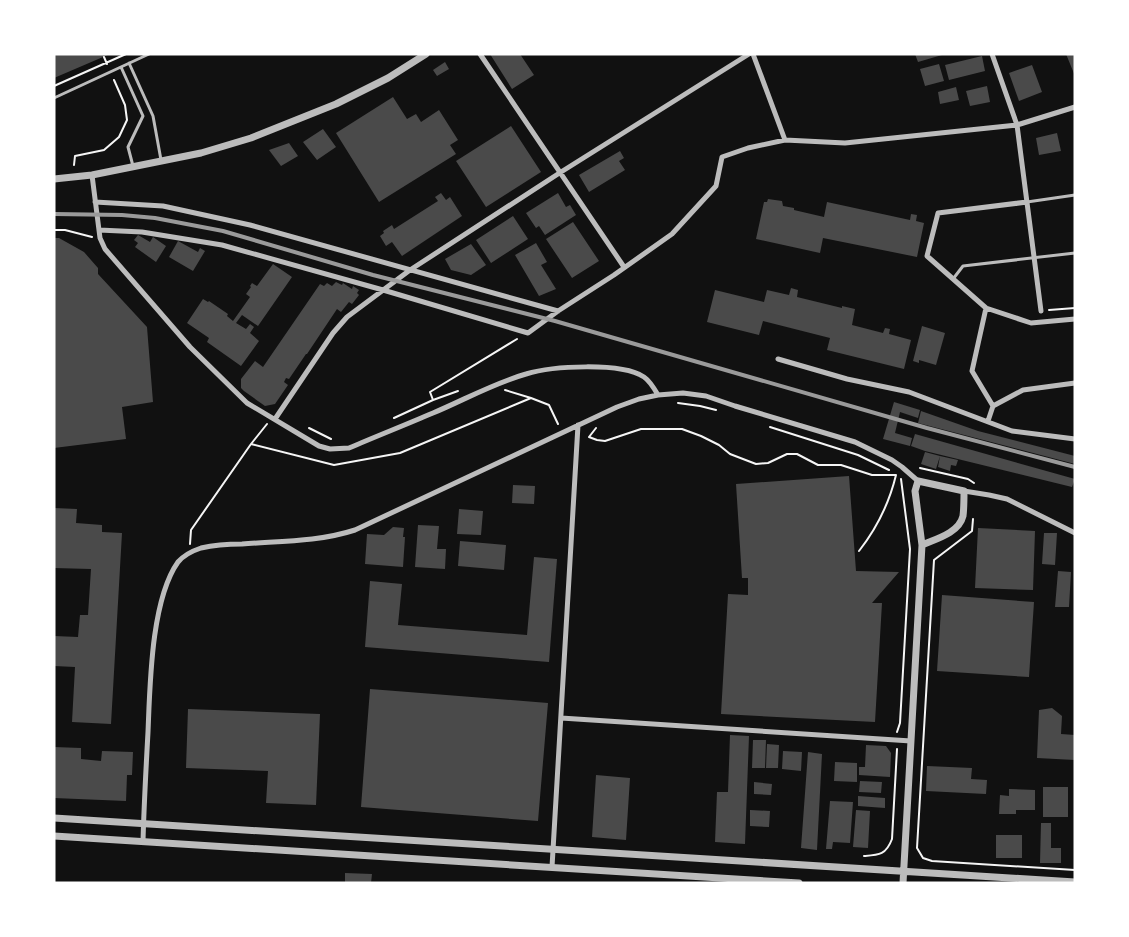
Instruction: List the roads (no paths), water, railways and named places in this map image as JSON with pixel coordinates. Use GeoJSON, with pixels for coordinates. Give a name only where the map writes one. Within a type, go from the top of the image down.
{"type":"FeatureCollection","features":[{"type":"Feature","properties":{"kind":"street"},"geometry":{"type":"LineString","coordinates":[[54,179],[201,153],[251,138],[336,104],[388,78],[426,54]]}},
{"type":"Feature","properties":{"kind":"street"},"geometry":{"type":"LineString","coordinates":[[480,54],[624,267]]}},
{"type":"Feature","properties":{"kind":"street"},"geometry":{"type":"LineString","coordinates":[[275,419],[333,333],[347,317],[410,270],[561,172],[751,54],[785,140]]}},
{"type":"Feature","properties":{"kind":"street"},"geometry":{"type":"LineString","coordinates":[[992,54],[1017,125],[1041,311]]}},
{"type":"Feature","properties":{"kind":"street"},"geometry":{"type":"LineString","coordinates":[[99,231],[142,232],[222,245],[528,333],[672,234],[716,186],[722,157],[748,148],[785,140],[844,143],[1017,125],[1075,107]]}},
{"type":"Feature","properties":{"kind":"street"},"geometry":{"type":"LineString","coordinates":[[92,174],[100,238],[105,249],[189,347],[247,403],[319,446],[330,449],[349,448],[494,386],[522,375],[548,369],[608,368],[629,372],[649,381],[658,394]]}},
{"type":"Feature","properties":{"kind":"street"},"geometry":{"type":"LineString","coordinates":[[95,202],[163,206],[250,225],[558,311]]}},
{"type":"Feature","properties":{"kind":"street"},"geometry":{"type":"LineString","coordinates":[[1027,202],[938,213],[927,256],[986,308],[1031,323],[1075,319]]}},
{"type":"Feature","properties":{"kind":"street"},"geometry":{"type":"LineString","coordinates":[[986,308],[972,370],[993,406]]}},
{"type":"Feature","properties":{"kind":"street"},"geometry":{"type":"LineString","coordinates":[[778,359],[847,379],[909,392],[1012,430],[1075,439]]}},
{"type":"Feature","properties":{"kind":"street"},"geometry":{"type":"LineString","coordinates":[[988,421],[993,406],[1023,390],[1075,383]]}},
{"type":"Feature","properties":{"kind":"street"},"geometry":{"type":"LineString","coordinates":[[143,841],[149,702],[155,635],[166,587],[178,562],[190,552],[202,548],[320,539],[355,530],[628,403],[658,394],[683,393],[706,396],[855,442],[892,460],[918,481],[1008,499],[1075,532]]}},
{"type":"Feature","properties":{"kind":"street"},"geometry":{"type":"LineString","coordinates":[[552,867],[578,425]]}},
{"type":"Feature","properties":{"kind":"street"},"geometry":{"type":"LineString","coordinates":[[903,883],[921,545],[915,491],[918,481]]}},
{"type":"Feature","properties":{"kind":"street"},"geometry":{"type":"LineString","coordinates":[[921,545],[958,526],[963,517],[964,491]]}},
{"type":"Feature","properties":{"kind":"street"},"geometry":{"type":"LineString","coordinates":[[561,718],[911,741]]}},
{"type":"Feature","properties":{"kind":"street"},"geometry":{"type":"LineString","coordinates":[[54,818],[1075,882]]}},
{"type":"Feature","properties":{"kind":"street"},"geometry":{"type":"LineString","coordinates":[[54,836],[799,883]]}},
{"type":"Feature","properties":{"kind":"lane"},"geometry":{"type":"LineString","coordinates":[[54,98],[149,54]]}},
{"type":"Feature","properties":{"kind":"lane"},"geometry":{"type":"LineString","coordinates":[[129,63],[153,116],[162,161]]}},
{"type":"Feature","properties":{"kind":"lane"},"geometry":{"type":"LineString","coordinates":[[121,67],[143,116],[128,147],[133,166]]}},
{"type":"Feature","properties":{"kind":"lane"},"geometry":{"type":"LineString","coordinates":[[1027,202],[1075,195]]}},
{"type":"Feature","properties":{"kind":"lane"},"geometry":{"type":"LineString","coordinates":[[953,279],[963,266],[1075,253]]}},
{"type":"Feature","properties":{"kind":"railway"},"geometry":{"type":"LineString","coordinates":[[54,214],[155,218],[223,231],[373,275],[555,321],[927,428],[1075,467]]}}]}
